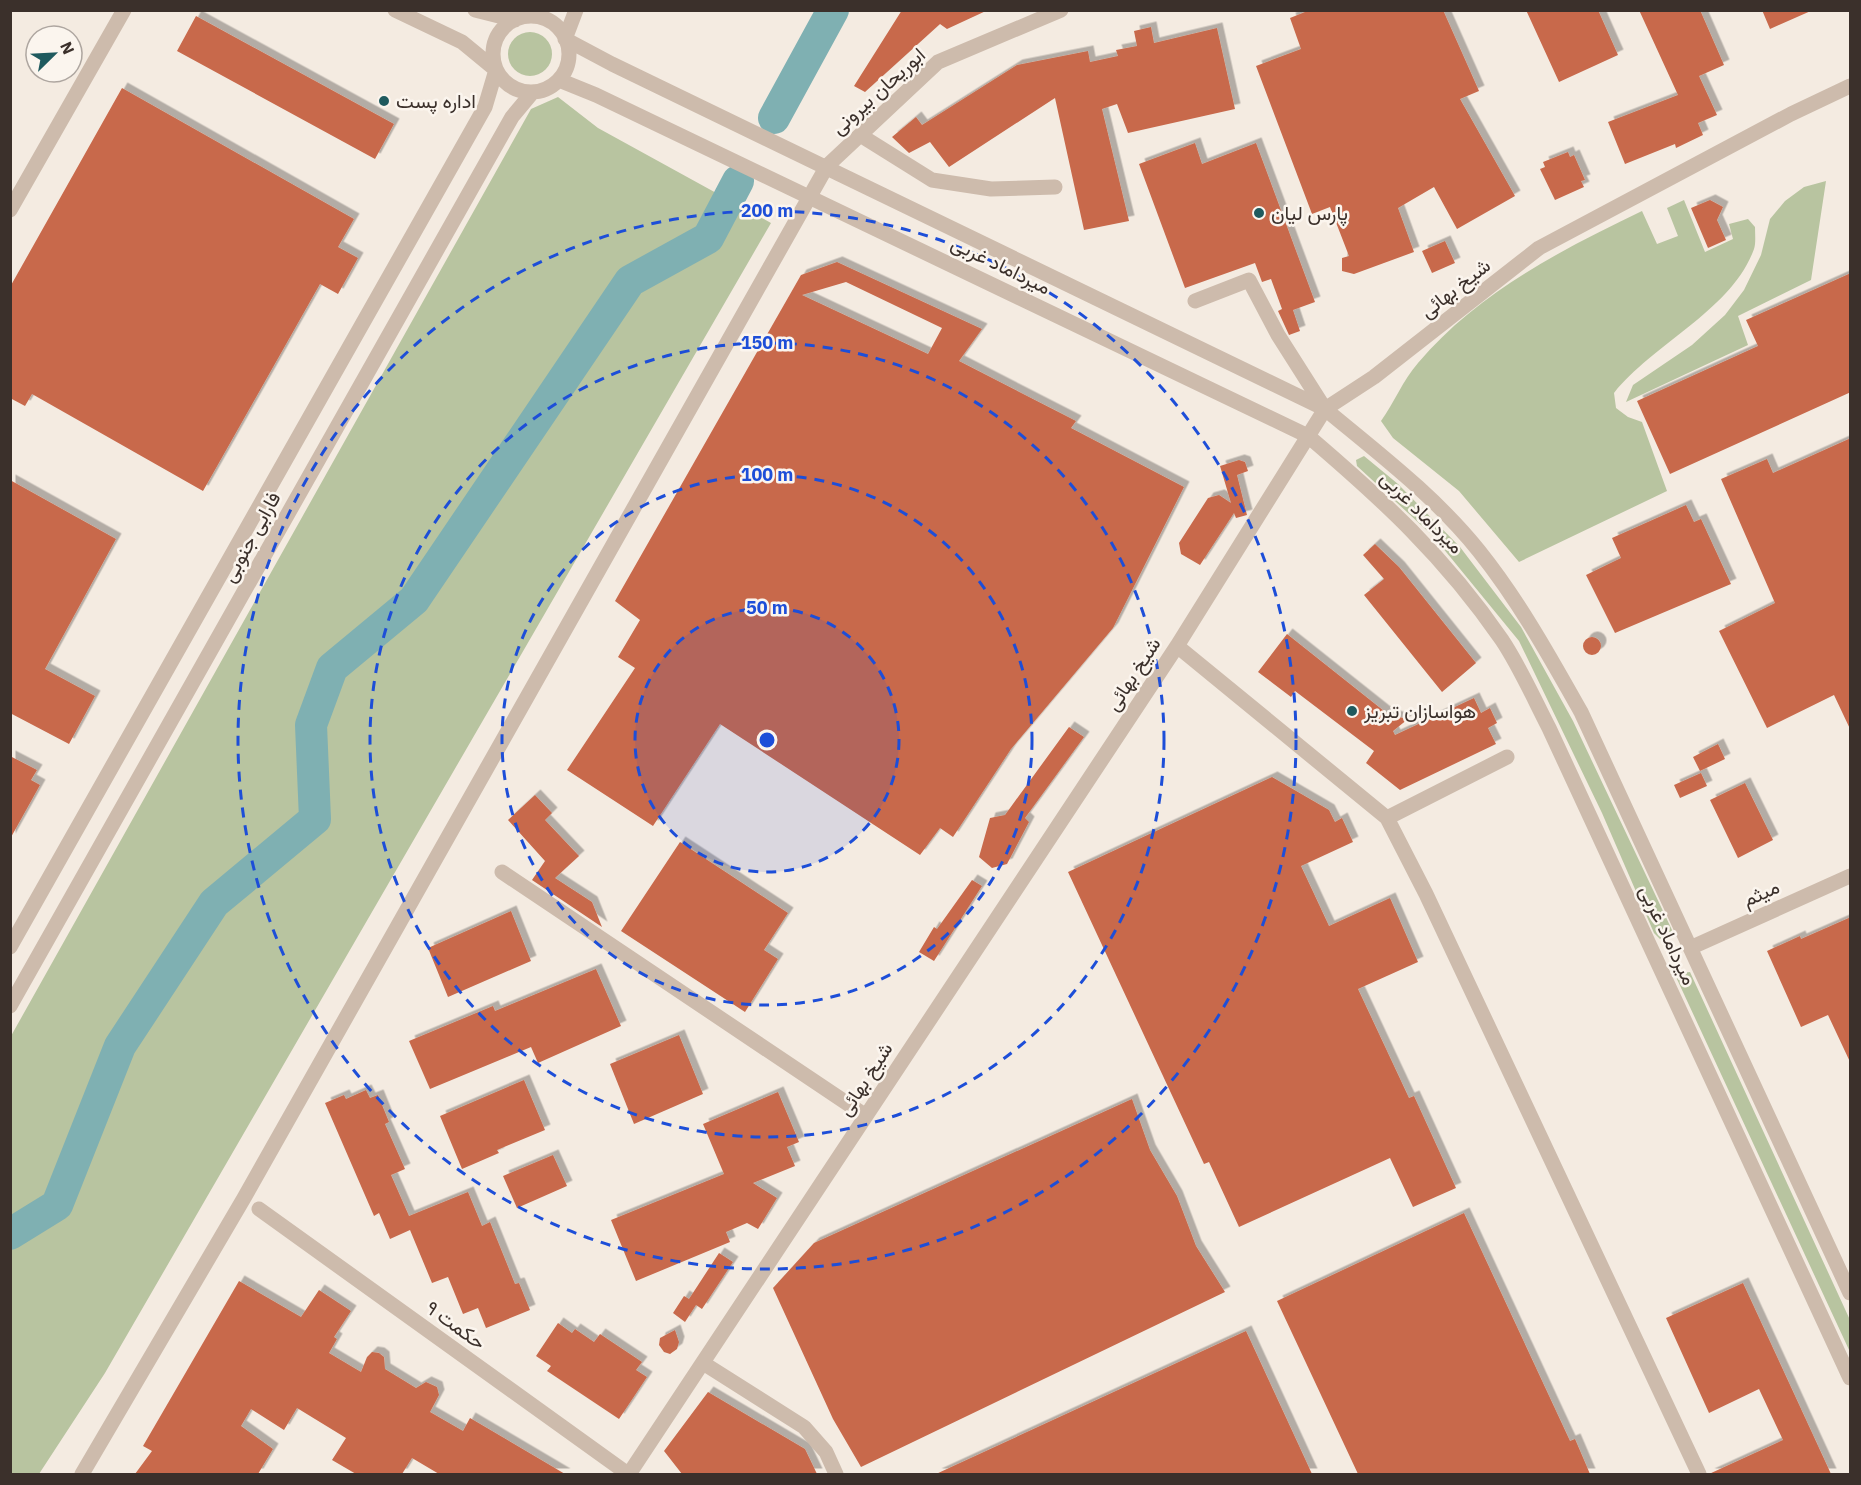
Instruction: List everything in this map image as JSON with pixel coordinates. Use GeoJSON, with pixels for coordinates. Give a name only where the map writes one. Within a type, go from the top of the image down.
{"type":"FeatureCollection","features":[{"type":"Feature","properties":{"kind":"street"},"geometry":{"type":"LineString","coordinates":[[10,210],[124,10]]}},
{"type":"Feature","properties":{"kind":"street"},"geometry":{"type":"LineString","coordinates":[[395,10],[462,42],[496,70],[511,87],[532,93],[542,91],[559,80],[568,60],[565,39],[576,10]]}},
{"type":"Feature","properties":{"kind":"street"},"geometry":{"type":"LineString","coordinates":[[476,10],[526,16],[551,22],[565,39]]}},
{"type":"Feature","properties":{"kind":"street","name":"ابوریحان بیرونی"},"geometry":{"type":"LineString","coordinates":[[82,1474],[249,1188],[827,166],[938,62],[1060,10]]}},
{"type":"Feature","properties":{"kind":"street"},"geometry":{"type":"LineString","coordinates":[[496,70],[494,47],[505,27],[526,16]]}},
{"type":"Feature","properties":{"kind":"street","name":"میرداماد غربی"},"geometry":{"type":"LineString","coordinates":[[565,39],[612,64],[827,166],[1325,409],[1410,480],[1479,550],[1530,622],[1581,712],[1851,1293]]}},
{"type":"Feature","properties":{"kind":"street","name":"فارابی جنوبی"},"geometry":{"type":"LineString","coordinates":[[10,947],[485,107],[496,70]]}},
{"type":"Feature","properties":{"kind":"street","name":"میرداماد غربی"},"geometry":{"type":"LineString","coordinates":[[559,80],[596,95],[811,197],[1308,436],[1387,504],[1446,566],[1503,642],[1549,728],[1851,1378]]}},
{"type":"Feature","properties":{"kind":"street","name":"شیخ بهائی"},"geometry":{"type":"LineString","coordinates":[[629,1474],[1177,646],[1325,409],[1374,377],[1539,249],[1791,114],[1851,87]]}},
{"type":"Feature","properties":{"kind":"street","name":"فارابی جنوبی"},"geometry":{"type":"LineString","coordinates":[[10,1005],[512,117],[532,93]]}},
{"type":"Feature","properties":{"kind":"street"},"geometry":{"type":"LineString","coordinates":[[860,135],[933,180],[991,189],[1055,187]]}},
{"type":"Feature","properties":{"kind":"street"},"geometry":{"type":"LineString","coordinates":[[1195,301],[1249,280],[1278,335],[1325,409]]}},
{"type":"Feature","properties":{"kind":"street"},"geometry":{"type":"LineString","coordinates":[[1177,646],[1387,818],[1431,904],[1699,1474]]}},
{"type":"Feature","properties":{"kind":"street"},"geometry":{"type":"LineString","coordinates":[[1387,818],[1507,757]]}},
{"type":"Feature","properties":{"kind":"street"},"geometry":{"type":"LineString","coordinates":[[502,872],[866,1116]]}},
{"type":"Feature","properties":{"kind":"street","name":"میثم"},"geometry":{"type":"LineString","coordinates":[[1690,948],[1851,876]]}},
{"type":"Feature","properties":{"kind":"street","name":"حکمت ۹"},"geometry":{"type":"LineString","coordinates":[[259,1209],[629,1474]]}},
{"type":"Feature","properties":{"kind":"street"},"geometry":{"type":"LineString","coordinates":[[703,1363],[804,1426],[826,1452],[836,1474]]}},
{"type":"Feature","properties":{"kind":"green space"},"geometry":{"type":"Polygon","coordinates":[[[530,32],[546,38],[552,54],[546,70],[530,76],[514,70],[508,54],[514,38],[530,32]]]}},
{"type":"Feature","properties":{"kind":"green space"},"geometry":{"type":"Polygon","coordinates":[[[558,97],[598,128],[771,223],[105,1373],[39,1474],[11,1474],[11,1036],[531,109],[558,97]]]}},
{"type":"Feature","properties":{"kind":"green space"},"geometry":{"type":"Polygon","coordinates":[[[1826,181],[1811,280],[1738,316],[1748,345],[1626,402],[1633,385],[1692,345],[1725,315],[1744,290],[1761,255],[1770,219],[1785,201],[1804,187],[1826,181]]]}},
{"type":"Feature","properties":{"kind":"green space"},"geometry":{"type":"Polygon","coordinates":[[[1684,200],[1705,252],[1733,239],[1729,224],[1748,219],[1755,227],[1755,241],[1754,249],[1743,271],[1728,290],[1690,326],[1630,375],[1614,393],[1616,408],[1628,417],[1642,422],[1667,491],[1519,562],[1459,491],[1393,438],[1381,421],[1418,363],[1466,315],[1493,294],[1581,241],[1642,211],[1657,244],[1678,236],[1667,208],[1684,200]]]}},
{"type":"Feature","properties":{"kind":"green space"},"geometry":{"type":"Polygon","coordinates":[[[1364,456],[1398,484],[1460,547],[1521,627],[1573,721],[1672,930],[1668,938],[1660,939],[1654,933],[1602,813],[1519,641],[1433,536],[1357,466],[1356,460],[1364,456]]]}},
{"type":"Feature","properties":{"kind":"green space"},"geometry":{"type":"Polygon","coordinates":[[[1690,972],[1850,1320],[1850,1352],[1676,977],[1681,973],[1690,972]]]}},
{"type":"Feature","properties":{"kind":"building"},"geometry":{"type":"Polygon","coordinates":[[[902,10],[988,10],[947,29],[940,24],[865,92],[854,86],[902,10]]]}},
{"type":"Feature","properties":{"kind":"building"},"geometry":{"type":"Polygon","coordinates":[[[1310,10],[1443,10],[1479,91],[1460,99],[1515,196],[1457,229],[1434,187],[1398,208],[1414,252],[1354,274],[1342,271],[1342,258],[1349,256],[1330,207],[1312,214],[1256,66],[1301,49],[1290,18],[1310,10]]]}},
{"type":"Feature","properties":{"kind":"building"},"geometry":{"type":"Polygon","coordinates":[[[1526,10],[1598,10],[1618,55],[1559,82],[1526,10]]]}},
{"type":"Feature","properties":{"kind":"building"},"geometry":{"type":"Polygon","coordinates":[[[1639,10],[1700,10],[1724,65],[1699,76],[1717,115],[1698,123],[1703,135],[1676,148],[1675,144],[1625,164],[1608,122],[1678,95],[1639,10]]]}},
{"type":"Feature","properties":{"kind":"building"},"geometry":{"type":"Polygon","coordinates":[[[1762,10],[1813,10],[1770,29],[1762,10]]]}},
{"type":"Feature","properties":{"kind":"building"},"geometry":{"type":"Polygon","coordinates":[[[196,16],[394,124],[375,159],[177,51],[196,16]]]}},
{"type":"Feature","properties":{"kind":"building"},"geometry":{"type":"Polygon","coordinates":[[[1151,27],[1154,43],[1217,28],[1235,109],[1128,133],[1117,104],[1102,109],[1129,221],[1084,230],[1055,98],[949,167],[930,142],[909,153],[892,137],[916,117],[922,125],[1017,65],[1088,51],[1090,62],[1118,56],[1116,50],[1137,46],[1134,31],[1151,27]]]}},
{"type":"Feature","properties":{"kind":"building"},"geometry":{"type":"Polygon","coordinates":[[[122,88],[354,219],[338,247],[358,258],[338,294],[320,284],[203,491],[32,394],[25,406],[10,398],[10,287],[122,88]]]}},
{"type":"Feature","properties":{"kind":"building"},"geometry":{"type":"Polygon","coordinates":[[[1195,143],[1202,164],[1256,143],[1315,302],[1293,310],[1300,331],[1289,335],[1278,311],[1282,309],[1271,279],[1262,282],[1255,263],[1185,288],[1139,164],[1195,143]]]}},
{"type":"Feature","properties":{"kind":"building"},"geometry":{"type":"Polygon","coordinates":[[[1568,152],[1570,157],[1574,155],[1585,180],[1581,181],[1584,187],[1555,200],[1540,169],[1545,167],[1543,162],[1568,152]]]}},
{"type":"Feature","properties":{"kind":"building"},"geometry":{"type":"Polygon","coordinates":[[[1710,200],[1723,207],[1717,220],[1726,240],[1708,248],[1691,208],[1710,200]]]}},
{"type":"Feature","properties":{"kind":"building"},"geometry":{"type":"Polygon","coordinates":[[[1445,241],[1455,263],[1432,273],[1422,251],[1445,241]]]}},
{"type":"Feature","properties":{"kind":"building"},"geometry":{"type":"Polygon","coordinates":[[[837,262],[982,329],[959,361],[1076,421],[1071,428],[1184,487],[1113,628],[1011,749],[953,837],[940,828],[920,855],[720,724],[653,826],[567,770],[635,668],[618,657],[640,620],[615,601],[801,275],[837,262]],[[846,282],[802,295],[928,354],[942,328],[846,282]]]}},
{"type":"Feature","properties":{"kind":"building"},"geometry":{"type":"Polygon","coordinates":[[[1851,273],[1851,392],[1670,474],[1637,401],[1758,346],[1746,320],[1851,273]]]}},
{"type":"Feature","properties":{"kind":"building"},"geometry":{"type":"Polygon","coordinates":[[[1851,438],[1851,731],[1834,695],[1767,728],[1719,631],[1775,603],[1721,479],[1767,459],[1773,473],[1851,438]]]}},
{"type":"Feature","properties":{"kind":"building"},"geometry":{"type":"Polygon","coordinates":[[[1239,460],[1245,462],[1248,471],[1237,475],[1247,515],[1236,518],[1234,513],[1200,565],[1181,554],[1179,543],[1208,498],[1219,495],[1231,503],[1220,466],[1239,460]]]}},
{"type":"Feature","properties":{"kind":"building"},"geometry":{"type":"Polygon","coordinates":[[[10,480],[116,539],[45,669],[95,696],[69,744],[10,713],[10,480]]]}},
{"type":"Feature","properties":{"kind":"building"},"geometry":{"type":"Polygon","coordinates":[[[1686,505],[1694,522],[1701,519],[1731,584],[1615,633],[1586,575],[1621,558],[1612,538],[1686,505]]]}},
{"type":"Feature","properties":{"kind":"building"},"geometry":{"type":"Polygon","coordinates":[[[1375,544],[1399,567],[1476,663],[1442,692],[1364,595],[1384,579],[1363,555],[1375,544]]]}},
{"type":"Feature","properties":{"kind":"building","name":"هواسازان تبریز"},"geometry":{"type":"Polygon","coordinates":[[[1287,634],[1389,715],[1408,719],[1393,731],[1395,735],[1474,698],[1481,713],[1490,708],[1497,723],[1488,728],[1496,744],[1400,790],[1366,763],[1374,751],[1295,691],[1291,697],[1258,672],[1287,634]]]}},
{"type":"Feature","properties":{"kind":"building"},"geometry":{"type":"Polygon","coordinates":[[[1592,637],[1598,640],[1601,646],[1598,652],[1592,655],[1586,652],[1583,646],[1586,640],[1592,637]]]}},
{"type":"Feature","properties":{"kind":"building"},"geometry":{"type":"Polygon","coordinates":[[[1069,727],[1084,737],[1025,818],[1029,822],[1007,864],[992,868],[979,857],[990,818],[1005,815],[1069,727]]]}},
{"type":"Feature","properties":{"kind":"building"},"geometry":{"type":"Polygon","coordinates":[[[1718,744],[1725,759],[1700,771],[1693,757],[1718,744]]]}},
{"type":"Feature","properties":{"kind":"building"},"geometry":{"type":"Polygon","coordinates":[[[10,756],[37,770],[31,780],[40,785],[10,839],[10,756]]]}},
{"type":"Feature","properties":{"kind":"building"},"geometry":{"type":"Polygon","coordinates":[[[1701,773],[1707,786],[1680,798],[1674,785],[1701,773]]]}},
{"type":"Feature","properties":{"kind":"building"},"geometry":{"type":"Polygon","coordinates":[[[1272,777],[1329,810],[1335,822],[1342,818],[1353,842],[1301,866],[1329,926],[1390,898],[1418,962],[1358,989],[1409,1098],[1414,1096],[1456,1188],[1413,1207],[1390,1158],[1239,1227],[1209,1162],[1204,1164],[1068,872],[1272,777]]]}},
{"type":"Feature","properties":{"kind":"building"},"geometry":{"type":"Polygon","coordinates":[[[1745,783],[1773,840],[1738,858],[1710,800],[1745,783]]]}},
{"type":"Feature","properties":{"kind":"building"},"geometry":{"type":"Polygon","coordinates":[[[535,795],[552,813],[545,820],[579,856],[555,878],[592,902],[602,927],[532,880],[545,861],[508,820],[535,795]]]}},
{"type":"Feature","properties":{"kind":"building"},"geometry":{"type":"Polygon","coordinates":[[[680,842],[788,913],[764,950],[778,959],[745,1012],[621,931],[680,842]]]}},
{"type":"Feature","properties":{"kind":"building"},"geometry":{"type":"Polygon","coordinates":[[[972,880],[982,886],[934,961],[919,952],[934,927],[937,929],[972,880]]]}},
{"type":"Feature","properties":{"kind":"building"},"geometry":{"type":"Polygon","coordinates":[[[511,911],[531,961],[448,997],[428,948],[511,911]]]}},
{"type":"Feature","properties":{"kind":"building"},"geometry":{"type":"Polygon","coordinates":[[[1851,917],[1851,1064],[1828,1015],[1801,1027],[1767,951],[1851,917]]]}},
{"type":"Feature","properties":{"kind":"building"},"geometry":{"type":"Polygon","coordinates":[[[596,969],[621,1026],[538,1063],[531,1047],[430,1089],[409,1041],[493,1006],[495,1011],[596,969]]]}},
{"type":"Feature","properties":{"kind":"building"},"geometry":{"type":"Polygon","coordinates":[[[679,1035],[703,1094],[634,1124],[610,1064],[679,1035]]]}},
{"type":"Feature","properties":{"kind":"building"},"geometry":{"type":"Polygon","coordinates":[[[524,1080],[545,1130],[497,1150],[499,1153],[462,1169],[440,1116],[524,1080]]]}},
{"type":"Feature","properties":{"kind":"building"},"geometry":{"type":"Polygon","coordinates":[[[366,1090],[370,1098],[378,1095],[389,1122],[385,1124],[405,1169],[391,1175],[409,1216],[468,1192],[482,1226],[490,1222],[515,1284],[519,1283],[530,1310],[486,1328],[478,1308],[463,1314],[448,1277],[432,1283],[410,1230],[390,1239],[379,1213],[374,1216],[325,1103],[344,1095],[346,1099],[366,1090]]]}},
{"type":"Feature","properties":{"kind":"building"},"geometry":{"type":"Polygon","coordinates":[[[778,1092],[799,1142],[787,1147],[795,1166],[753,1183],[777,1198],[758,1229],[747,1223],[726,1232],[730,1242],[636,1281],[611,1220],[724,1174],[703,1124],[778,1092]]]}},
{"type":"Feature","properties":{"kind":"building"},"geometry":{"type":"Polygon","coordinates":[[[1132,1099],[1150,1150],[1177,1196],[1196,1246],[1225,1292],[861,1467],[833,1419],[773,1288],[814,1243],[1132,1099]]]}},
{"type":"Feature","properties":{"kind":"building"},"geometry":{"type":"Polygon","coordinates":[[[553,1155],[567,1186],[517,1208],[503,1176],[553,1155]]]}},
{"type":"Feature","properties":{"kind":"building"},"geometry":{"type":"Polygon","coordinates":[[[1464,1213],[1570,1441],[1575,1439],[1590,1474],[1358,1474],[1277,1301],[1464,1213]]]}},
{"type":"Feature","properties":{"kind":"building"},"geometry":{"type":"Polygon","coordinates":[[[719,1253],[733,1262],[702,1309],[696,1305],[685,1322],[673,1313],[684,1296],[689,1299],[719,1253]]]}},
{"type":"Feature","properties":{"kind":"building"},"geometry":{"type":"Polygon","coordinates":[[[239,1281],[301,1317],[319,1290],[351,1311],[334,1337],[337,1339],[329,1353],[361,1372],[367,1357],[372,1352],[379,1353],[384,1357],[385,1369],[416,1388],[426,1382],[437,1387],[439,1395],[430,1412],[463,1431],[470,1418],[565,1474],[439,1474],[412,1458],[402,1474],[356,1474],[332,1460],[346,1438],[297,1408],[284,1430],[251,1409],[241,1426],[273,1449],[258,1474],[135,1474],[152,1451],[143,1446],[239,1281]]]}},
{"type":"Feature","properties":{"kind":"building"},"geometry":{"type":"Polygon","coordinates":[[[1743,1283],[1831,1474],[1709,1474],[1783,1440],[1759,1389],[1709,1413],[1666,1318],[1743,1283]]]}},
{"type":"Feature","properties":{"kind":"building"},"geometry":{"type":"Polygon","coordinates":[[[558,1323],[572,1333],[575,1329],[594,1342],[600,1334],[642,1362],[636,1370],[647,1377],[619,1419],[547,1371],[551,1366],[536,1356],[558,1323]]]}},
{"type":"Feature","properties":{"kind":"building"},"geometry":{"type":"Polygon","coordinates":[[[675,1330],[679,1342],[677,1349],[670,1354],[664,1352],[659,1345],[660,1338],[675,1330]]]}},
{"type":"Feature","properties":{"kind":"building"},"geometry":{"type":"Polygon","coordinates":[[[1246,1331],[1312,1474],[936,1474],[1246,1331]]]}},
{"type":"Feature","properties":{"kind":"building"},"geometry":{"type":"Polygon","coordinates":[[[708,1392],[805,1449],[817,1474],[682,1474],[664,1451],[708,1392]]]}},
{"type":"Feature","properties":{"kind":"waterway"},"geometry":{"type":"LineString","coordinates":[[774,118],[833,10]]}},
{"type":"Feature","properties":{"kind":"waterway"},"geometry":{"type":"LineString","coordinates":[[10,1234],[57,1205],[120,1046],[214,903],[315,819],[311,725],[332,668],[414,600],[630,281],[708,238],[738,181]]}},
{"type":"Feature","properties":{"kind":"place","name":"اداره پست"},"geometry":{"type":"Point","coordinates":[384,101]}},
{"type":"Feature","properties":{"kind":"place","name":"پارس لیان"},"geometry":{"type":"Point","coordinates":[1259,213]}},
{"type":"Feature","properties":{"kind":"place","name":"هواسازان تبریز"},"geometry":{"type":"Point","coordinates":[1352,711]}}]}
